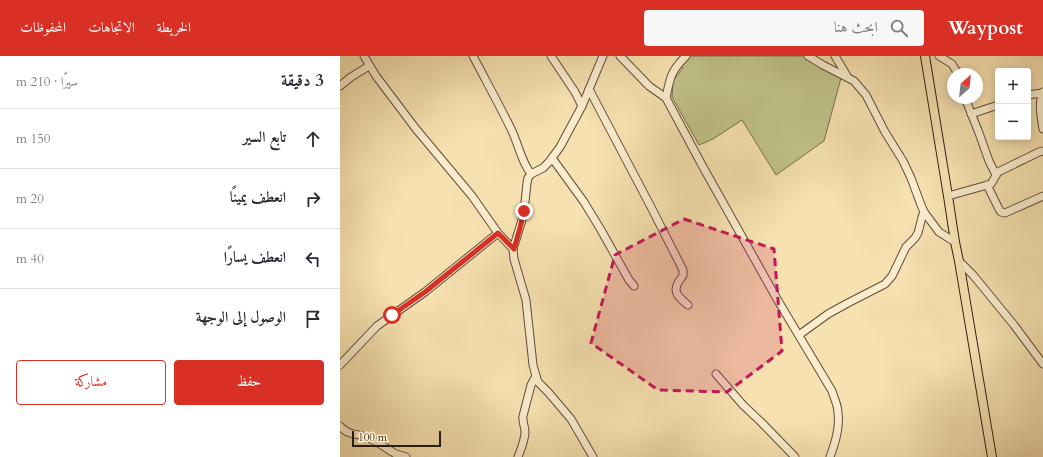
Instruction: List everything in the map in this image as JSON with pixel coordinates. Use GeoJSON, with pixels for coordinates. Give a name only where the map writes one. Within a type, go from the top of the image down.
{"type":"FeatureCollection","features":[{"type":"Feature","properties":{"kind":"main road"},"geometry":{"type":"LineString","coordinates":[[924,56],[992,457]]}},
{"type":"Feature","properties":{"kind":"street"},"geometry":{"type":"LineString","coordinates":[[364,56],[369,66],[416,129],[472,196],[498,233],[514,249]]}},
{"type":"Feature","properties":{"kind":"street"},"geometry":{"type":"LineString","coordinates":[[474,56],[510,126],[525,167],[531,174]]}},
{"type":"Feature","properties":{"kind":"street"},"geometry":{"type":"LineString","coordinates":[[551,56],[575,92],[582,106]]}},
{"type":"Feature","properties":{"kind":"street"},"geometry":{"type":"LineString","coordinates":[[593,457],[571,419],[538,382],[533,365],[526,300],[514,259],[514,249],[520,228],[527,183],[531,174],[543,168],[552,158],[566,136],[582,106],[603,56]]}},
{"type":"Feature","properties":{"kind":"street"},"geometry":{"type":"LineString","coordinates":[[620,56],[650,86],[666,98],[707,174],[832,391],[837,404],[838,422],[836,441],[830,457]]}},
{"type":"Feature","properties":{"kind":"street"},"geometry":{"type":"LineString","coordinates":[[666,98],[671,74],[674,68],[686,56]]}},
{"type":"Feature","properties":{"kind":"street"},"geometry":{"type":"LineString","coordinates":[[808,56],[854,81],[866,95],[911,178],[920,205],[924,212],[939,232],[955,242]]}},
{"type":"Feature","properties":{"kind":"street"},"geometry":{"type":"LineString","coordinates":[[835,56],[848,77]]}},
{"type":"Feature","properties":{"kind":"street"},"geometry":{"type":"LineString","coordinates":[[939,56],[952,64],[954,68]]}},
{"type":"Feature","properties":{"kind":"street"},"geometry":{"type":"LineString","coordinates":[[340,86],[351,76],[369,66]]}},
{"type":"Feature","properties":{"kind":"street"},"geometry":{"type":"LineString","coordinates":[[589,89],[683,270],[683,275],[676,288],[676,292],[677,296],[688,305]]}},
{"type":"Feature","properties":{"kind":"street"},"geometry":{"type":"LineString","coordinates":[[1031,94],[1043,92]]}},
{"type":"Feature","properties":{"kind":"street"},"geometry":{"type":"LineString","coordinates":[[1043,92],[1040,100],[1043,129]]}},
{"type":"Feature","properties":{"kind":"street"},"geometry":{"type":"LineString","coordinates":[[968,104],[989,161],[996,175]]}},
{"type":"Feature","properties":{"kind":"street"},"geometry":{"type":"LineString","coordinates":[[972,114],[995,106]]}},
{"type":"Feature","properties":{"kind":"street"},"geometry":{"type":"LineString","coordinates":[[948,196],[987,185],[993,182],[996,175],[1004,169],[1014,166],[1043,151]]}},
{"type":"Feature","properties":{"kind":"street"},"geometry":{"type":"LineString","coordinates":[[552,158],[602,230],[629,280],[634,286]]}},
{"type":"Feature","properties":{"kind":"street"},"geometry":{"type":"LineString","coordinates":[[987,185],[999,209],[1001,212],[1005,213],[1043,196]]}},
{"type":"Feature","properties":{"kind":"street"},"geometry":{"type":"LineString","coordinates":[[799,334],[828,314],[885,284],[892,276],[906,247],[918,233],[924,212]]}},
{"type":"Feature","properties":{"kind":"street"},"geometry":{"type":"LineString","coordinates":[[340,365],[377,326],[425,292],[498,233]]}},
{"type":"Feature","properties":{"kind":"street"},"geometry":{"type":"LineString","coordinates":[[959,262],[973,275],[1043,363]]}},
{"type":"Feature","properties":{"kind":"street"},"geometry":{"type":"LineString","coordinates":[[716,374],[742,405],[795,457]]}},
{"type":"Feature","properties":{"kind":"street"},"geometry":{"type":"LineString","coordinates":[[518,457],[525,434],[522,420],[531,385],[536,376]]}},
{"type":"Feature","properties":{"kind":"street"},"geometry":{"type":"LineString","coordinates":[[340,426],[349,433],[370,438],[394,453],[406,457]]}},
{"type":"Feature","properties":{"kind":"highlighted area"},"geometry":{"type":"Polygon","coordinates":[[[684,219],[774,249],[782,351],[727,392],[658,390],[591,343],[615,255],[684,219]]]}},
{"type":"Feature","properties":{"kind":"green space"},"geometry":{"type":"Polygon","coordinates":[[[690,56],[806,56],[841,78],[824,141],[776,175],[742,120],[713,139],[699,145],[672,97],[673,81],[683,68],[680,65],[690,56]]]}},
{"type":"Feature","properties":{"kind":"route"},"geometry":{"type":"LineString","coordinates":[[392,315],[425,292],[498,233],[514,249],[524,211]]}}]}
